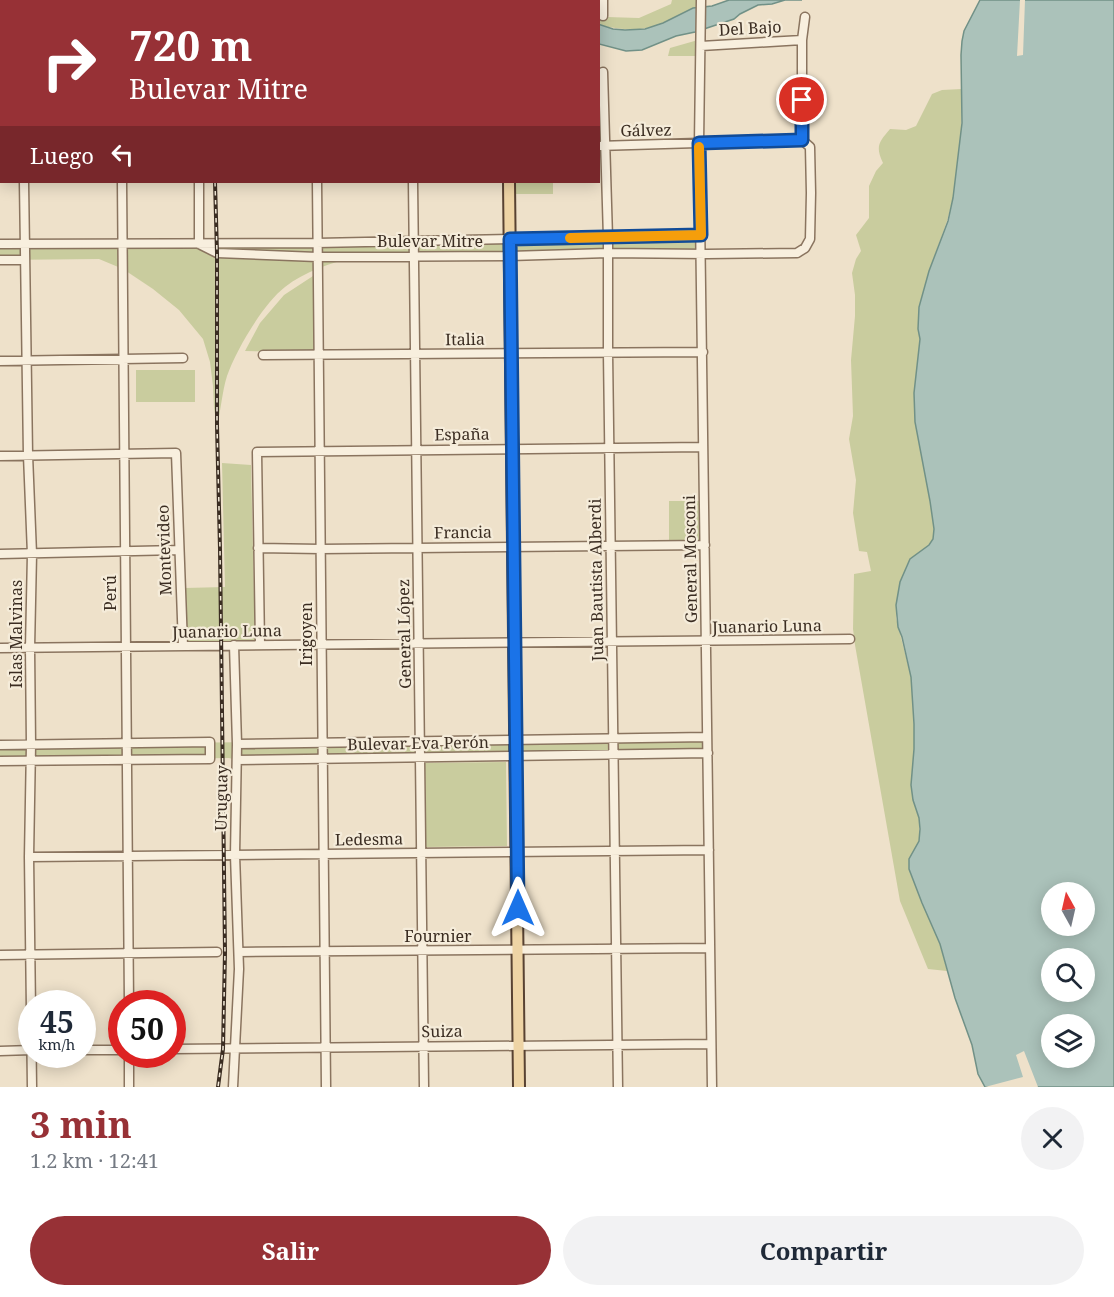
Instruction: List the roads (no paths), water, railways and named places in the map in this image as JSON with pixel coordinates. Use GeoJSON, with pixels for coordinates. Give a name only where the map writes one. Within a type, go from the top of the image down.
{"type":"FeatureCollection","features":[{"type":"Feature","properties":{"kind":"main road"},"geometry":{"type":"LineString","coordinates":[[509,183],[519,1087]]}},
{"type":"Feature","properties":{"kind":"street"},"geometry":{"type":"LineString","coordinates":[[603,0],[603,16]]}},
{"type":"Feature","properties":{"kind":"street","name":"General Mosconi"},"geometry":{"type":"LineString","coordinates":[[701,3],[699,143],[712,1087]]}},
{"type":"Feature","properties":{"kind":"street"},"geometry":{"type":"LineString","coordinates":[[802,140],[802,40],[806,17]]}},
{"type":"Feature","properties":{"kind":"street","name":"Del Bajo"},"geometry":{"type":"LineString","coordinates":[[700,46],[802,40]]}},
{"type":"Feature","properties":{"kind":"street","name":"Juan Bautista Alberdi"},"geometry":{"type":"LineString","coordinates":[[603,72],[602,146],[608,238],[618,1087]]}},
{"type":"Feature","properties":{"kind":"street","name":"Gálvez"},"geometry":{"type":"LineString","coordinates":[[602,146],[802,140]]}},
{"type":"Feature","properties":{"kind":"street","name":"Bulevar Mitre"},"geometry":{"type":"LineString","coordinates":[[199,244],[217,253],[317,257],[797,253],[805,248],[810,239],[810,147],[802,140]]}},
{"type":"Feature","properties":{"kind":"street","name":"Islas Malvinas"},"geometry":{"type":"LineString","coordinates":[[24,183],[28,455],[32,554],[29,857],[31,990]]}},
{"type":"Feature","properties":{"kind":"street","name":"Perú"},"geometry":{"type":"LineString","coordinates":[[122,183],[129,990]]}},
{"type":"Feature","properties":{"kind":"street"},"geometry":{"type":"LineString","coordinates":[[198,183],[199,244]]}},
{"type":"Feature","properties":{"kind":"street","name":"Irigoyen"},"geometry":{"type":"LineString","coordinates":[[316,183],[326,1087]]}},
{"type":"Feature","properties":{"kind":"street","name":"General López"},"geometry":{"type":"LineString","coordinates":[[413,183],[424,1087]]}},
{"type":"Feature","properties":{"kind":"street","name":"Bulevar Mitre"},"geometry":{"type":"LineString","coordinates":[[0,244],[317,243],[701,235]]}},
{"type":"Feature","properties":{"kind":"street"},"geometry":{"type":"LineString","coordinates":[[0,260],[24,260]]}},
{"type":"Feature","properties":{"kind":"street","name":"Italia"},"geometry":{"type":"LineString","coordinates":[[263,356],[703,352]]}},
{"type":"Feature","properties":{"kind":"street"},"geometry":{"type":"LineString","coordinates":[[0,361],[183,358]]}},
{"type":"Feature","properties":{"kind":"street","name":"España"},"geometry":{"type":"LineString","coordinates":[[258,548],[257,452],[703,447]]}},
{"type":"Feature","properties":{"kind":"street"},"geometry":{"type":"LineString","coordinates":[[0,456],[124,453]]}},
{"type":"Feature","properties":{"kind":"street","name":"Montevideo"},"geometry":{"type":"LineString","coordinates":[[124,453],[176,453],[183,646]]}},
{"type":"Feature","properties":{"kind":"street","name":"Francia"},"geometry":{"type":"LineString","coordinates":[[258,548],[705,545]]}},
{"type":"Feature","properties":{"kind":"street"},"geometry":{"type":"LineString","coordinates":[[258,548],[260,645]]}},
{"type":"Feature","properties":{"kind":"street"},"geometry":{"type":"LineString","coordinates":[[0,554],[178,550]]}},
{"type":"Feature","properties":{"kind":"street","name":"Juanario Luna"},"geometry":{"type":"LineString","coordinates":[[0,648],[850,639]]}},
{"type":"Feature","properties":{"kind":"street","name":"Uruguay"},"geometry":{"type":"LineString","coordinates":[[234,645],[239,952],[234,1049]]}},
{"type":"Feature","properties":{"kind":"street","name":"Bulevar Eva Perón"},"geometry":{"type":"LineString","coordinates":[[237,744],[708,737]]}},
{"type":"Feature","properties":{"kind":"street"},"geometry":{"type":"LineString","coordinates":[[0,745],[210,742],[210,759],[0,761]]}},
{"type":"Feature","properties":{"kind":"street","name":"Bulevar Eva Perón"},"geometry":{"type":"LineString","coordinates":[[237,760],[708,753]]}},
{"type":"Feature","properties":{"kind":"street","name":"Ledesma"},"geometry":{"type":"LineString","coordinates":[[29,857],[709,850]]}},
{"type":"Feature","properties":{"kind":"street","name":"Fournier"},"geometry":{"type":"LineString","coordinates":[[239,952],[710,948]]}},
{"type":"Feature","properties":{"kind":"street"},"geometry":{"type":"LineString","coordinates":[[0,955],[217,952]]}},
{"type":"Feature","properties":{"kind":"street","name":"Suiza"},"geometry":{"type":"LineString","coordinates":[[186,1049],[711,1044]]}},
{"type":"Feature","properties":{"kind":"street"},"geometry":{"type":"LineString","coordinates":[[233,1087],[234,1049]]}},
{"type":"Feature","properties":{"kind":"street"},"geometry":{"type":"LineString","coordinates":[[0,1051],[18,1050]]}},
{"type":"Feature","properties":{"kind":"street","name":"Islas Malvinas"},"geometry":{"type":"LineString","coordinates":[[32,1068],[32,1087]]}},
{"type":"Feature","properties":{"kind":"street"},"geometry":{"type":"LineString","coordinates":[[129,1068],[129,1087]]}},
{"type":"Feature","properties":{"kind":"water"},"geometry":{"type":"Polygon","coordinates":[[[729,0],[785,0],[758,5],[734,19],[676,36],[642,50],[626,51],[600,44],[600,25],[613,29],[645,29],[693,8],[712,6],[729,0]]]}},
{"type":"Feature","properties":{"kind":"water"},"geometry":{"type":"Polygon","coordinates":[[[980,0],[1114,0],[1114,1087],[985,1087],[978,1074],[972,1045],[955,998],[940,944],[909,869],[909,859],[919,841],[920,829],[911,785],[914,724],[911,677],[898,627],[896,605],[900,582],[910,559],[929,545],[933,539],[930,501],[915,422],[914,393],[920,339],[919,307],[929,271],[948,221],[953,198],[962,123],[964,31],[980,0]]]}},
{"type":"Feature","properties":{"kind":"railway"},"geometry":{"type":"LineString","coordinates":[[215,183],[225,952],[223,1049],[218,1087]]}}]}
